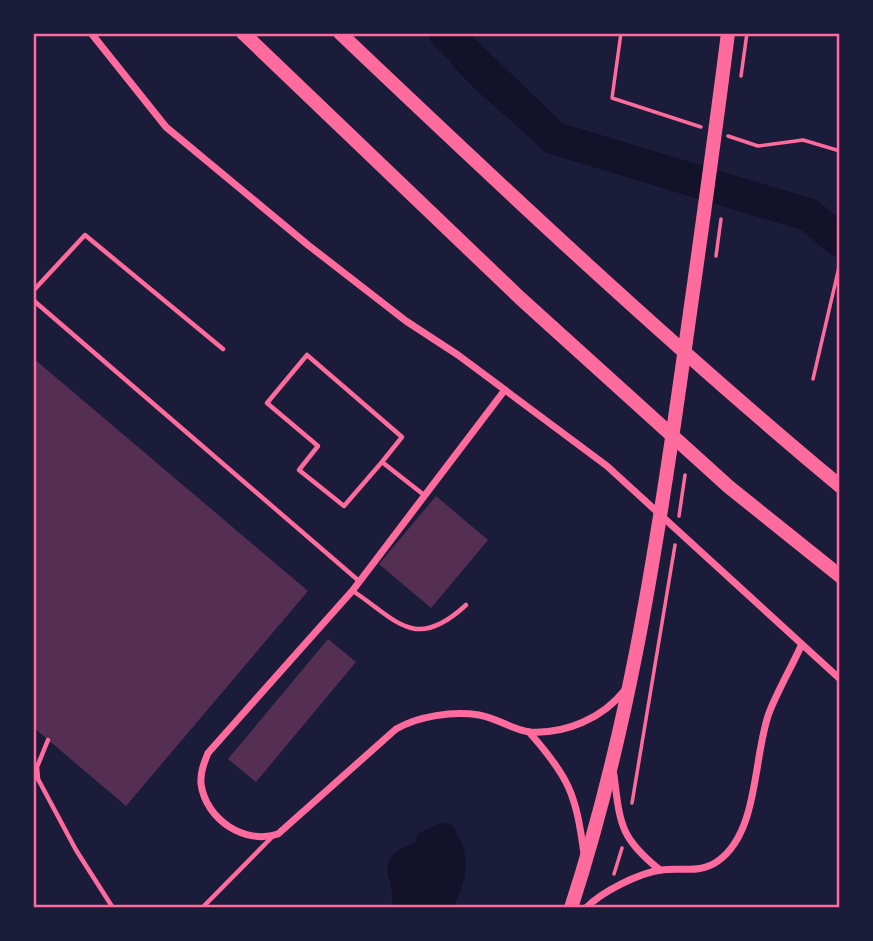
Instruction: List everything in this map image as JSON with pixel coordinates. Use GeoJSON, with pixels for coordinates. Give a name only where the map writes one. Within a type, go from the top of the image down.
{"type":"FeatureCollection","features":[{"type":"Feature","properties":{"kind":"highway"},"geometry":{"type":"LineString","coordinates":[[243,33],[520,298],[729,486],[840,576]]}},
{"type":"Feature","properties":{"kind":"highway"},"geometry":{"type":"LineString","coordinates":[[340,33],[623,299],[739,402],[840,486]]}},
{"type":"Feature","properties":{"kind":"highway"},"geometry":{"type":"LineString","coordinates":[[571,908],[632,682],[659,531],[728,33]]}},
{"type":"Feature","properties":{"kind":"street"},"geometry":{"type":"LineString","coordinates":[[92,33],[166,127],[308,245],[406,321],[458,355],[607,466],[840,679]]}},
{"type":"Feature","properties":{"kind":"street"},"geometry":{"type":"LineString","coordinates":[[504,391],[353,590],[208,753],[201,782],[206,800],[226,826],[247,835],[273,836],[396,729],[407,723],[441,716],[480,715],[529,732],[553,730],[587,721],[608,709],[632,682]]}},
{"type":"Feature","properties":{"kind":"street"},"geometry":{"type":"LineString","coordinates":[[586,908],[610,888],[660,870],[685,871],[717,862],[743,830],[769,714],[801,646]]}},
{"type":"Feature","properties":{"kind":"street"},"geometry":{"type":"LineString","coordinates":[[529,732],[556,764],[570,788],[578,813],[584,861]]}},
{"type":"Feature","properties":{"kind":"street"},"geometry":{"type":"LineString","coordinates":[[612,763],[619,814],[626,837],[660,870]]}},
{"type":"Feature","properties":{"kind":"lane"},"geometry":{"type":"LineString","coordinates":[[33,291],[85,236],[223,349]]}},
{"type":"Feature","properties":{"kind":"lane"},"geometry":{"type":"LineString","coordinates":[[33,300],[359,581]]}},
{"type":"Feature","properties":{"kind":"lane"},"geometry":{"type":"LineString","coordinates":[[307,355],[402,437],[382,462],[344,506],[299,470],[318,446],[267,403],[307,355]]}},
{"type":"Feature","properties":{"kind":"lane"},"geometry":{"type":"LineString","coordinates":[[382,462],[425,495]]}},
{"type":"Feature","properties":{"kind":"lane"},"geometry":{"type":"LineString","coordinates":[[353,590],[405,628],[415,630],[438,624],[466,605]]}},
{"type":"Feature","properties":{"kind":"lane"},"geometry":{"type":"LineString","coordinates":[[48,740],[37,767],[38,779],[88,873],[113,908]]}},
{"type":"Feature","properties":{"kind":"lane"},"geometry":{"type":"LineString","coordinates":[[205,907],[273,836]]}},
{"type":"Feature","properties":{"kind":"path"},"geometry":{"type":"LineString","coordinates":[[740,82],[747,33]]}},
{"type":"Feature","properties":{"kind":"path"},"geometry":{"type":"LineString","coordinates":[[813,379],[840,263]]}},
{"type":"Feature","properties":{"kind":"path"},"geometry":{"type":"LineString","coordinates":[[631,806],[675,545]]}},
{"type":"Feature","properties":{"kind":"path"},"geometry":{"type":"LineString","coordinates":[[610,888],[626,837]]}},
{"type":"Feature","properties":{"kind":"shaded area"},"geometry":{"type":"Polygon","coordinates":[[[424,33],[464,33],[546,115],[528,136],[477,91],[452,65],[448,52],[424,33]]]}},
{"type":"Feature","properties":{"kind":"shaded area"},"geometry":{"type":"Polygon","coordinates":[[[441,823],[451,824],[465,855],[465,875],[453,908],[391,908],[388,864],[392,857],[415,843],[417,834],[441,823]]]}},
{"type":"Feature","properties":{"kind":"building"},"geometry":{"type":"Polygon","coordinates":[[[33,358],[308,591],[126,806],[33,727],[33,358]]]}},
{"type":"Feature","properties":{"kind":"building"},"geometry":{"type":"Polygon","coordinates":[[[436,496],[488,540],[431,608],[379,564],[436,496]]]}},
{"type":"Feature","properties":{"kind":"building"},"geometry":{"type":"Polygon","coordinates":[[[328,639],[356,662],[256,782],[228,759],[328,639]]]}},
{"type":"Feature","properties":{"kind":"waterway"},"geometry":{"type":"LineString","coordinates":[[445,33],[554,138],[809,215],[840,241]]}}]}
